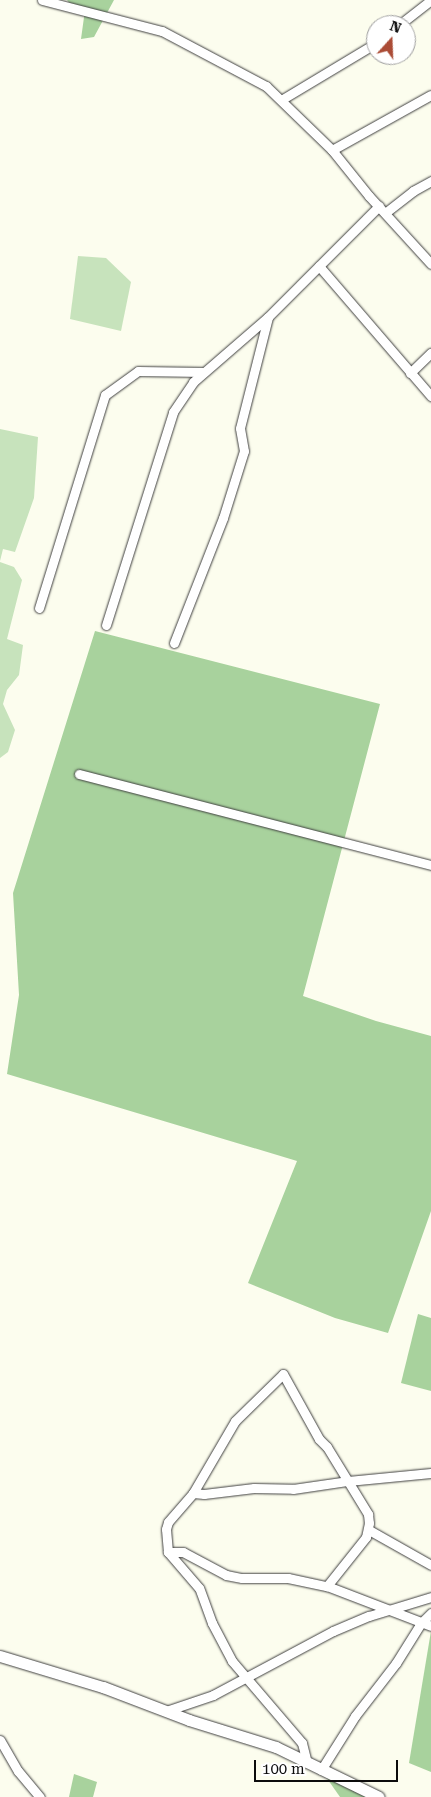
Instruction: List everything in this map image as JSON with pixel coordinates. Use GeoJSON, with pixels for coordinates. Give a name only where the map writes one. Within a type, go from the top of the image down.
{"type":"FeatureCollection","features":[{"type":"Feature","properties":{"kind":"street"},"geometry":{"type":"LineString","coordinates":[[42,0],[162,32],[266,86],[332,150],[382,210],[431,264]]}},
{"type":"Feature","properties":{"kind":"street"},"geometry":{"type":"LineString","coordinates":[[412,15],[431,0]]}},
{"type":"Feature","properties":{"kind":"street"},"geometry":{"type":"LineString","coordinates":[[281,100],[366,49]]}},
{"type":"Feature","properties":{"kind":"street"},"geometry":{"type":"LineString","coordinates":[[332,150],[431,95]]}},
{"type":"Feature","properties":{"kind":"street"},"geometry":{"type":"LineString","coordinates":[[106,625],[173,412],[193,382],[268,317],[319,266],[382,210],[431,181]]}},
{"type":"Feature","properties":{"kind":"street"},"geometry":{"type":"LineString","coordinates":[[319,266],[431,396]]}},
{"type":"Feature","properties":{"kind":"street"},"geometry":{"type":"LineString","coordinates":[[174,643],[223,518],[244,451],[240,428],[268,317]]}},
{"type":"Feature","properties":{"kind":"street"},"geometry":{"type":"LineString","coordinates":[[410,372],[431,353]]}},
{"type":"Feature","properties":{"kind":"street"},"geometry":{"type":"LineString","coordinates":[[39,608],[105,395],[138,372],[204,372]]}},
{"type":"Feature","properties":{"kind":"street"},"geometry":{"type":"LineString","coordinates":[[79,774],[431,865]]}},
{"type":"Feature","properties":{"kind":"street"},"geometry":{"type":"LineString","coordinates":[[307,1763],[302,1743],[292,1729],[232,1661],[220,1639],[199,1588],[168,1552],[166,1529],[168,1522],[193,1493],[235,1421],[283,1374],[319,1439],[327,1447],[368,1514],[369,1530],[344,1566],[326,1586]]}},
{"type":"Feature","properties":{"kind":"street"},"geometry":{"type":"LineString","coordinates":[[193,1493],[204,1494],[254,1488],[293,1489],[348,1481],[431,1473]]}},
{"type":"Feature","properties":{"kind":"street"},"geometry":{"type":"LineString","coordinates":[[369,1530],[431,1565]]}},
{"type":"Feature","properties":{"kind":"street"},"geometry":{"type":"LineString","coordinates":[[168,1552],[183,1552],[226,1575],[242,1578],[288,1578],[326,1586],[387,1611],[431,1626]]}},
{"type":"Feature","properties":{"kind":"street"},"geometry":{"type":"LineString","coordinates":[[166,1712],[214,1695],[332,1631],[431,1597]]}},
{"type":"Feature","properties":{"kind":"street"},"geometry":{"type":"LineString","coordinates":[[320,1770],[421,1623],[431,1613]]}},
{"type":"Feature","properties":{"kind":"street"},"geometry":{"type":"LineString","coordinates":[[0,1656],[103,1687],[166,1712],[276,1747],[379,1797]]}},
{"type":"Feature","properties":{"kind":"street"},"geometry":{"type":"LineString","coordinates":[[0,1740],[18,1770],[40,1797]]}},
{"type":"Feature","properties":{"kind":"green space"},"geometry":{"type":"Polygon","coordinates":[[[67,0],[114,0],[94,37],[81,39],[85,10],[72,6],[67,0]]]}},
{"type":"Feature","properties":{"kind":"green space"},"geometry":{"type":"Polygon","coordinates":[[[78,256],[106,258],[131,282],[121,331],[70,319],[78,256]]]}},
{"type":"Feature","properties":{"kind":"green space"},"geometry":{"type":"Polygon","coordinates":[[[0,429],[38,437],[34,498],[15,552],[3,549],[0,561],[0,429]]]}},
{"type":"Feature","properties":{"kind":"green space"},"geometry":{"type":"Polygon","coordinates":[[[0,562],[14,567],[22,580],[7,639],[23,645],[19,675],[7,690],[3,704],[15,730],[8,752],[0,758],[0,562]]]}},
{"type":"Feature","properties":{"kind":"green space"},"geometry":{"type":"Polygon","coordinates":[[[95,631],[380,704],[303,996],[376,1021],[431,1036],[431,1211],[388,1333],[335,1318],[248,1283],[297,1161],[7,1074],[19,995],[13,893],[95,631]]]}},
{"type":"Feature","properties":{"kind":"green space"},"geometry":{"type":"Polygon","coordinates":[[[418,1314],[431,1318],[431,1391],[401,1383],[418,1314]]]}},
{"type":"Feature","properties":{"kind":"green space"},"geometry":{"type":"Polygon","coordinates":[[[431,1631],[431,1772],[409,1763],[431,1631]]]}},
{"type":"Feature","properties":{"kind":"green space"},"geometry":{"type":"Polygon","coordinates":[[[74,1774],[97,1782],[93,1797],[69,1797],[74,1774]]]}},
{"type":"Feature","properties":{"kind":"green space"},"geometry":{"type":"Polygon","coordinates":[[[326,1777],[366,1797],[340,1797],[326,1777]]]}}]}
